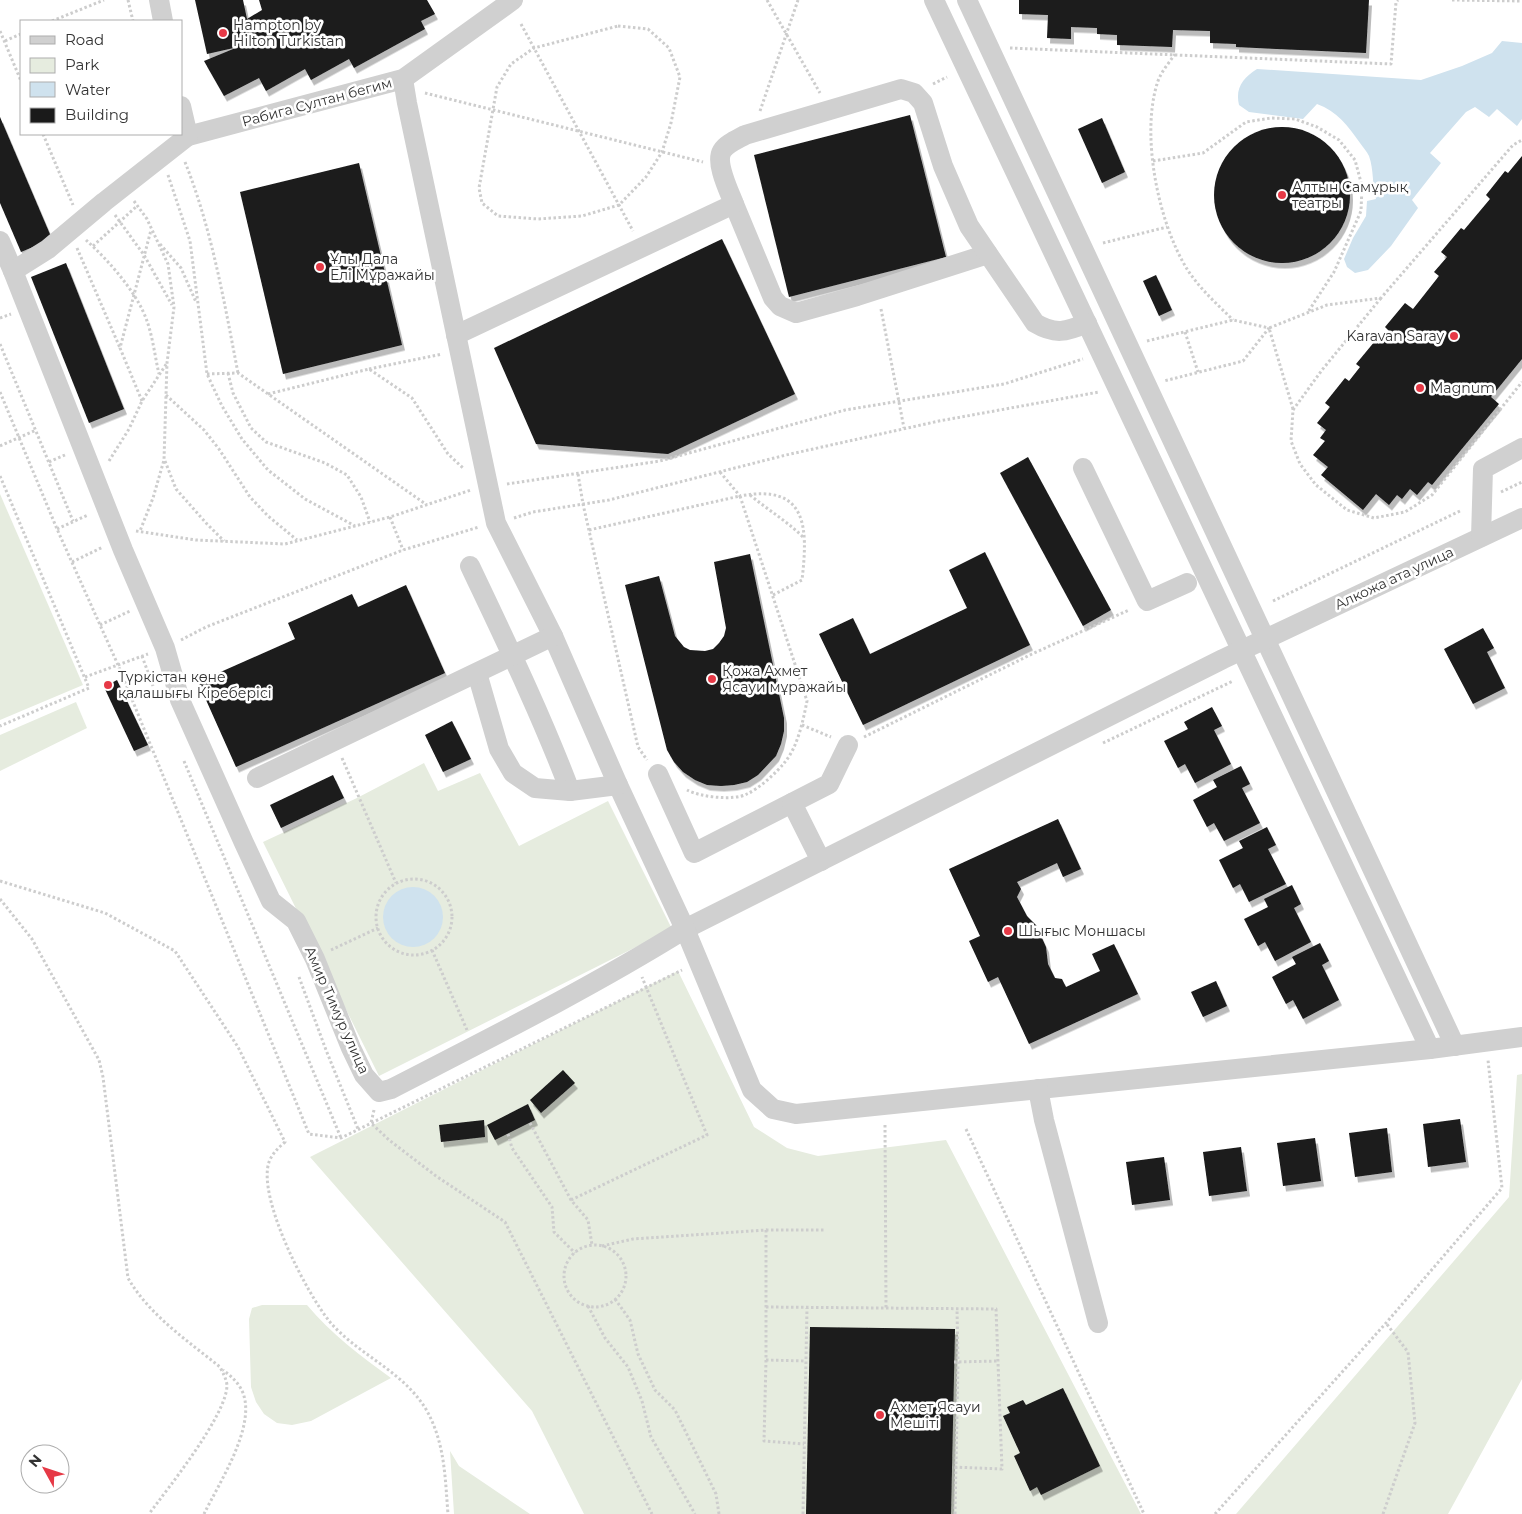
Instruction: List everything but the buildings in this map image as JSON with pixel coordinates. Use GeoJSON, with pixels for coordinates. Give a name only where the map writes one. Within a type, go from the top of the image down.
{"type":"FeatureCollection","features":[{"type":"Feature","properties":{"kind":"street"},"geometry":{"type":"LineString","coordinates":[[159,0],[164,20]]}},
{"type":"Feature","properties":{"kind":"street","name":"Рабига Султан бегим"},"geometry":{"type":"LineString","coordinates":[[188,136],[403,79],[513,0]]}},
{"type":"Feature","properties":{"kind":"street"},"geometry":{"type":"LineString","coordinates":[[934,0],[1430,1050]]}},
{"type":"Feature","properties":{"kind":"street"},"geometry":{"type":"LineString","coordinates":[[967,0],[1455,1046]]}},
{"type":"Feature","properties":{"kind":"street"},"geometry":{"type":"LineString","coordinates":[[403,79],[496,524],[553,636],[618,785],[685,929],[752,1090],[773,1109],[796,1114],[1430,1050],[1522,1037]]}},
{"type":"Feature","properties":{"kind":"street"},"geometry":{"type":"LineString","coordinates":[[988,254],[796,313],[780,306],[773,298],[720,167],[720,156],[726,146],[753,132],[901,90],[914,93],[923,103],[943,166],[969,226],[988,254],[1034,323],[1043,328],[1067,331],[1086,323]]}},
{"type":"Feature","properties":{"kind":"street"},"geometry":{"type":"LineString","coordinates":[[13,271],[48,249],[123,186],[188,136],[182,110]]}},
{"type":"Feature","properties":{"kind":"street"},"geometry":{"type":"LineString","coordinates":[[456,335],[734,204]]}},
{"type":"Feature","properties":{"kind":"street","name":"Амир Тимур улица"},"geometry":{"type":"LineString","coordinates":[[0,241],[117,534],[165,648],[180,700],[271,901],[296,920],[316,959],[351,1048],[364,1075],[379,1092]]}},
{"type":"Feature","properties":{"kind":"street"},"geometry":{"type":"LineString","coordinates":[[1481,537],[1483,469],[1522,448]]}},
{"type":"Feature","properties":{"kind":"street"},"geometry":{"type":"LineString","coordinates":[[1083,468],[1148,601],[1187,584]]}},
{"type":"Feature","properties":{"kind":"street","name":"Алкожа ата улица"},"geometry":{"type":"LineString","coordinates":[[685,929],[1241,650],[1522,518]]}},
{"type":"Feature","properties":{"kind":"street"},"geometry":{"type":"LineString","coordinates":[[470,566],[512,656],[570,791]]}},
{"type":"Feature","properties":{"kind":"street"},"geometry":{"type":"LineString","coordinates":[[257,778],[478,674],[553,636]]}},
{"type":"Feature","properties":{"kind":"street"},"geometry":{"type":"LineString","coordinates":[[478,674],[499,748],[513,773],[535,788],[570,791],[618,785]]}},
{"type":"Feature","properties":{"kind":"street"},"geometry":{"type":"LineString","coordinates":[[658,774],[694,853],[830,784],[848,745]]}},
{"type":"Feature","properties":{"kind":"street"},"geometry":{"type":"LineString","coordinates":[[792,803],[821,861]]}},
{"type":"Feature","properties":{"kind":"street"},"geometry":{"type":"LineString","coordinates":[[379,1092],[391,1089],[477,1045],[635,959],[685,929]]}},
{"type":"Feature","properties":{"kind":"street"},"geometry":{"type":"LineString","coordinates":[[1038,1089],[1044,1120],[1098,1323]]}},
{"type":"Feature","properties":{"kind":"path"},"geometry":{"type":"LineString","coordinates":[[54,20],[104,0]]}},
{"type":"Feature","properties":{"kind":"path"},"geometry":{"type":"LineString","coordinates":[[128,0],[133,20]]}},
{"type":"Feature","properties":{"kind":"path"},"geometry":{"type":"LineString","coordinates":[[767,0],[830,110]]}},
{"type":"Feature","properties":{"kind":"path"},"geometry":{"type":"LineString","coordinates":[[753,132],[798,0]]}},
{"type":"Feature","properties":{"kind":"path"},"geometry":{"type":"LineString","coordinates":[[1009,48],[1391,64],[1396,2],[1398,0]]}},
{"type":"Feature","properties":{"kind":"path"},"geometry":{"type":"LineString","coordinates":[[1452,0],[1522,1]]}},
{"type":"Feature","properties":{"kind":"path"},"geometry":{"type":"LineString","coordinates":[[522,24],[642,247]]}},
{"type":"Feature","properties":{"kind":"path"},"geometry":{"type":"LineString","coordinates":[[618,26],[648,29],[669,48],[680,77],[671,123],[662,152],[646,177],[619,205],[582,216],[538,219],[498,216],[482,203],[479,188],[497,87],[511,64],[534,48],[618,26]]}},
{"type":"Feature","properties":{"kind":"path"},"geometry":{"type":"LineString","coordinates":[[0,31],[20,79]]}},
{"type":"Feature","properties":{"kind":"path"},"geometry":{"type":"LineString","coordinates":[[4,41],[20,34]]}},
{"type":"Feature","properties":{"kind":"path"},"geometry":{"type":"LineString","coordinates":[[1175,54],[1157,82],[1150,115],[1155,179],[1173,245],[1188,270],[1206,293],[1233,320]]}},
{"type":"Feature","properties":{"kind":"path"},"geometry":{"type":"LineString","coordinates":[[422,92],[720,167]]}},
{"type":"Feature","properties":{"kind":"path"},"geometry":{"type":"LineString","coordinates":[[1153,161],[1203,153],[1246,122],[1271,118],[1295,119],[1317,127],[1339,140],[1355,160],[1362,186],[1361,212],[1334,272],[1308,312]]}},
{"type":"Feature","properties":{"kind":"path"},"geometry":{"type":"LineString","coordinates":[[43,135],[74,226],[142,401]]}},
{"type":"Feature","properties":{"kind":"path"},"geometry":{"type":"LineString","coordinates":[[1293,410],[1322,370],[1381,298],[1513,145],[1522,140]]}},
{"type":"Feature","properties":{"kind":"path"},"geometry":{"type":"LineString","coordinates":[[162,155],[190,241],[208,374],[222,406],[242,439],[268,470],[305,499],[355,526]]}},
{"type":"Feature","properties":{"kind":"path"},"geometry":{"type":"LineString","coordinates":[[184,160],[196,191],[215,257],[238,373]]}},
{"type":"Feature","properties":{"kind":"path"},"geometry":{"type":"LineString","coordinates":[[123,186],[151,229],[168,264],[174,307],[167,363],[164,460],[153,498],[140,531]]}},
{"type":"Feature","properties":{"kind":"path"},"geometry":{"type":"LineString","coordinates":[[104,202],[144,255],[174,307]]}},
{"type":"Feature","properties":{"kind":"path"},"geometry":{"type":"LineString","coordinates":[[93,246],[137,206]]}},
{"type":"Feature","properties":{"kind":"path"},"geometry":{"type":"LineString","coordinates":[[74,226],[133,294],[147,320],[159,374]]}},
{"type":"Feature","properties":{"kind":"path"},"geometry":{"type":"LineString","coordinates":[[1103,243],[1167,227]]}},
{"type":"Feature","properties":{"kind":"path"},"geometry":{"type":"LineString","coordinates":[[120,348],[151,229]]}},
{"type":"Feature","properties":{"kind":"path"},"geometry":{"type":"LineString","coordinates":[[157,241],[181,268],[198,305]]}},
{"type":"Feature","properties":{"kind":"path"},"geometry":{"type":"LineString","coordinates":[[878,289],[904,428]]}},
{"type":"Feature","properties":{"kind":"path"},"geometry":{"type":"LineString","coordinates":[[1147,384],[1243,361],[1269,328],[1327,305],[1381,298]]}},
{"type":"Feature","properties":{"kind":"path"},"geometry":{"type":"LineString","coordinates":[[0,318],[12,313]]}},
{"type":"Feature","properties":{"kind":"path"},"geometry":{"type":"LineString","coordinates":[[1129,345],[1233,320],[1269,328]]}},
{"type":"Feature","properties":{"kind":"path"},"geometry":{"type":"LineString","coordinates":[[1269,328],[1293,410],[1291,441],[1300,464],[1316,484],[1347,510],[1374,518],[1405,512],[1432,495],[1522,382]]}},
{"type":"Feature","properties":{"kind":"path"},"geometry":{"type":"LineString","coordinates":[[1185,332],[1198,372]]}},
{"type":"Feature","properties":{"kind":"path"},"geometry":{"type":"LineString","coordinates":[[0,344],[73,521]]}},
{"type":"Feature","properties":{"kind":"path"},"geometry":{"type":"LineString","coordinates":[[268,394],[369,369],[445,353]]}},
{"type":"Feature","properties":{"kind":"path"},"geometry":{"type":"LineString","coordinates":[[72,562],[117,534],[140,531],[196,540],[285,544],[390,517],[474,489],[660,461],[845,410],[1004,384],[1101,354]]}},
{"type":"Feature","properties":{"kind":"path"},"geometry":{"type":"LineString","coordinates":[[96,480],[125,435],[142,401],[167,363]]}},
{"type":"Feature","properties":{"kind":"path"},"geometry":{"type":"LineString","coordinates":[[369,369],[412,398],[448,454],[465,469]]}},
{"type":"Feature","properties":{"kind":"path"},"geometry":{"type":"LineString","coordinates":[[228,373],[233,394],[251,428],[266,442],[325,463],[347,475],[361,497],[370,522]]}},
{"type":"Feature","properties":{"kind":"path"},"geometry":{"type":"LineString","coordinates":[[208,374],[238,373],[427,505]]}},
{"type":"Feature","properties":{"kind":"path"},"geometry":{"type":"LineString","coordinates":[[85,677],[165,648],[206,627],[402,550],[533,512],[609,500],[939,420],[1118,389]]}},
{"type":"Feature","properties":{"kind":"path"},"geometry":{"type":"LineString","coordinates":[[0,392],[57,529],[118,665]]}},
{"type":"Feature","properties":{"kind":"path"},"geometry":{"type":"LineString","coordinates":[[165,394],[204,430],[219,449],[250,497],[284,531],[297,540]]}},
{"type":"Feature","properties":{"kind":"path"},"geometry":{"type":"LineString","coordinates":[[0,446],[36,430]]}},
{"type":"Feature","properties":{"kind":"path"},"geometry":{"type":"LineString","coordinates":[[49,462],[70,453]]}},
{"type":"Feature","properties":{"kind":"path"},"geometry":{"type":"LineString","coordinates":[[164,460],[176,488],[225,542]]}},
{"type":"Feature","properties":{"kind":"path"},"geometry":{"type":"LineString","coordinates":[[578,474],[583,504],[638,747],[658,774],[694,794],[720,798],[746,795],[765,781],[786,761],[802,725],[807,701],[740,496],[720,472]]}},
{"type":"Feature","properties":{"kind":"path"},"geometry":{"type":"LineString","coordinates":[[0,476],[89,688],[0,726]]}},
{"type":"Feature","properties":{"kind":"path"},"geometry":{"type":"LineString","coordinates":[[1273,600],[1522,482]]}},
{"type":"Feature","properties":{"kind":"path"},"geometry":{"type":"LineString","coordinates":[[750,494],[804,538]]}},
{"type":"Feature","properties":{"kind":"path"},"geometry":{"type":"LineString","coordinates":[[589,530],[750,494],[776,494],[793,503],[802,518],[805,550],[802,580],[773,595]]}},
{"type":"Feature","properties":{"kind":"path"},"geometry":{"type":"LineString","coordinates":[[57,529],[106,505]]}},
{"type":"Feature","properties":{"kind":"path"},"geometry":{"type":"LineString","coordinates":[[390,517],[402,550]]}},
{"type":"Feature","properties":{"kind":"path"},"geometry":{"type":"LineString","coordinates":[[802,725],[848,745],[1032,654],[1148,601]]}},
{"type":"Feature","properties":{"kind":"path"},"geometry":{"type":"LineString","coordinates":[[100,625],[146,604]]}},
{"type":"Feature","properties":{"kind":"path"},"geometry":{"type":"LineString","coordinates":[[142,656],[155,690]]}},
{"type":"Feature","properties":{"kind":"path"},"geometry":{"type":"LineString","coordinates":[[335,741],[396,884]]}},
{"type":"Feature","properties":{"kind":"path"},"geometry":{"type":"LineString","coordinates":[[183,759],[340,1138]]}},
{"type":"Feature","properties":{"kind":"path"},"geometry":{"type":"LineString","coordinates":[[408,879],[420,879],[431,882],[441,889],[448,899],[452,910],[452,922],[441,943],[432,950],[419,954],[406,954],[394,949],[384,940],[378,928],[376,915],[379,903],[386,892],[396,884],[408,879]]}},
{"type":"Feature","properties":{"kind":"path"},"geometry":{"type":"LineString","coordinates":[[0,881],[105,913],[175,951],[238,1047],[285,1142],[276,1149],[269,1162],[267,1173],[272,1207],[283,1238],[312,1295],[331,1322],[358,1346],[390,1370],[411,1390],[426,1410],[438,1435],[443,1456],[448,1514]]}},
{"type":"Feature","properties":{"kind":"path"},"geometry":{"type":"LineString","coordinates":[[0,899],[32,939],[99,1060],[103,1077],[128,1278],[147,1303],[161,1317],[236,1381],[242,1391],[246,1405],[246,1420],[239,1443],[204,1514]]}},
{"type":"Feature","properties":{"kind":"path"},"geometry":{"type":"LineString","coordinates":[[316,959],[378,928]]}},
{"type":"Feature","properties":{"kind":"path"},"geometry":{"type":"LineString","coordinates":[[432,950],[468,1031],[477,1045]]}},
{"type":"Feature","properties":{"kind":"path"},"geometry":{"type":"LineString","coordinates":[[571,1200],[706,1135],[635,959]]}},
{"type":"Feature","properties":{"kind":"path"},"geometry":{"type":"LineString","coordinates":[[298,976],[358,1129]]}},
{"type":"Feature","properties":{"kind":"path"},"geometry":{"type":"LineString","coordinates":[[1215,1514],[1386,1323],[1502,1188],[1486,1042]]}},
{"type":"Feature","properties":{"kind":"path"},"geometry":{"type":"LineString","coordinates":[[379,1092],[371,1123],[388,1140],[436,1176],[504,1222],[652,1514]]}},
{"type":"Feature","properties":{"kind":"path"},"geometry":{"type":"LineString","coordinates":[[885,1104],[886,1308]]}},
{"type":"Feature","properties":{"kind":"path"},"geometry":{"type":"LineString","coordinates":[[530,1122],[571,1200],[588,1220],[592,1245]]}},
{"type":"Feature","properties":{"kind":"path"},"geometry":{"type":"LineString","coordinates":[[966,1129],[1144,1514]]}},
{"type":"Feature","properties":{"kind":"path"},"geometry":{"type":"LineString","coordinates":[[508,1134],[512,1148],[552,1207],[554,1232],[575,1253]]}},
{"type":"Feature","properties":{"kind":"path"},"geometry":{"type":"LineString","coordinates":[[602,1246],[632,1239],[766,1230],[826,1230]]}},
{"type":"Feature","properties":{"kind":"path"},"geometry":{"type":"LineString","coordinates":[[766,1230],[764,1441],[804,1444]]}},
{"type":"Feature","properties":{"kind":"path"},"geometry":{"type":"LineString","coordinates":[[592,1245],[611,1249],[623,1264],[626,1273],[625,1283],[621,1292],[615,1299],[598,1307],[588,1306],[579,1302],[566,1288],[564,1278],[568,1260],[583,1248],[592,1245]]}},
{"type":"Feature","properties":{"kind":"path"},"geometry":{"type":"LineString","coordinates":[[615,1299],[630,1320],[638,1354],[655,1390],[675,1410],[716,1494],[719,1514]]}},
{"type":"Feature","properties":{"kind":"path"},"geometry":{"type":"LineString","coordinates":[[588,1306],[605,1338],[628,1367],[642,1401],[651,1437],[695,1514]]}},
{"type":"Feature","properties":{"kind":"path"},"geometry":{"type":"LineString","coordinates":[[766,1307],[996,1310],[1002,1469],[952,1467]]}},
{"type":"Feature","properties":{"kind":"path"},"geometry":{"type":"LineString","coordinates":[[803,1514],[807,1308]]}},
{"type":"Feature","properties":{"kind":"path"},"geometry":{"type":"LineString","coordinates":[[955,1514],[957,1467],[956,1309]]}},
{"type":"Feature","properties":{"kind":"path"},"geometry":{"type":"LineString","coordinates":[[1383,1514],[1415,1423],[1408,1352],[1386,1323]]}},
{"type":"Feature","properties":{"kind":"path"},"geometry":{"type":"LineString","coordinates":[[766,1360],[806,1361]]}},
{"type":"Feature","properties":{"kind":"path"},"geometry":{"type":"LineString","coordinates":[[956,1362],[998,1361]]}},
{"type":"Feature","properties":{"kind":"path"},"geometry":{"type":"LineString","coordinates":[[150,1514],[192,1456],[224,1399],[227,1386],[225,1375],[220,1367]]}},
{"type":"Feature","properties":{"kind":"green space"},"geometry":{"type":"Polygon","coordinates":[[[0,494],[83,685],[0,720],[0,494]]]}},
{"type":"Feature","properties":{"kind":"green space"},"geometry":{"type":"Polygon","coordinates":[[[76,702],[87,728],[0,771],[0,735],[76,702]]]}},
{"type":"Feature","properties":{"kind":"green space"},"geometry":{"type":"Polygon","coordinates":[[[424,763],[438,791],[480,773],[519,846],[608,801],[672,929],[379,1076],[263,842],[357,798],[424,763]]]}},
{"type":"Feature","properties":{"kind":"green space"},"geometry":{"type":"Polygon","coordinates":[[[678,971],[754,1127],[787,1148],[818,1156],[946,1140],[1141,1514],[584,1514],[532,1411],[310,1157],[678,971]]]}},
{"type":"Feature","properties":{"kind":"green space"},"geometry":{"type":"Polygon","coordinates":[[[1522,1074],[1522,1379],[1448,1514],[1236,1514],[1509,1197],[1517,1075],[1522,1074]]]}},
{"type":"Feature","properties":{"kind":"green space"},"geometry":{"type":"Polygon","coordinates":[[[262,1305],[307,1305],[336,1335],[391,1378],[311,1421],[292,1425],[277,1423],[264,1414],[256,1402],[251,1387],[249,1319],[252,1308],[262,1305]]]}},
{"type":"Feature","properties":{"kind":"green space"},"geometry":{"type":"Polygon","coordinates":[[[450,1451],[459,1466],[530,1514],[454,1514],[450,1451]]]}},
{"type":"Feature","properties":{"kind":"water"},"geometry":{"type":"Polygon","coordinates":[[[1502,41],[1522,43],[1522,119],[1517,126],[1497,109],[1489,117],[1475,107],[1466,112],[1430,153],[1441,163],[1412,200],[1418,208],[1391,246],[1368,270],[1355,273],[1347,267],[1344,259],[1353,238],[1366,216],[1367,201],[1376,199],[1371,161],[1368,154],[1342,120],[1317,104],[1303,119],[1249,112],[1239,105],[1238,93],[1241,84],[1257,69],[1421,80],[1492,53],[1502,41]]]}},
{"type":"Feature","properties":{"kind":"water"},"geometry":{"type":"Polygon","coordinates":[[[407,887],[419,887],[430,892],[438,900],[443,911],[441,929],[430,942],[419,947],[407,947],[396,942],[388,934],[383,923],[383,911],[388,900],[396,892],[407,887]]]}},
{"type":"Feature","properties":{"kind":"place","name":"Hampton by Hilton Turkistan"},"geometry":{"type":"Point","coordinates":[223,33]}},
{"type":"Feature","properties":{"kind":"place","name":"Алтын Самұрық театры"},"geometry":{"type":"Point","coordinates":[1282,195]}},
{"type":"Feature","properties":{"kind":"place","name":"Ұлы Дала Елі Мұражайы"},"geometry":{"type":"Point","coordinates":[320,267]}},
{"type":"Feature","properties":{"kind":"place","name":"Karavan Saray"},"geometry":{"type":"Point","coordinates":[1454,336]}},
{"type":"Feature","properties":{"kind":"place","name":"Magnum"},"geometry":{"type":"Point","coordinates":[1420,388]}},
{"type":"Feature","properties":{"kind":"place","name":"Қожа Ахмет Ясауи мұражайы"},"geometry":{"type":"Point","coordinates":[712,679]}},
{"type":"Feature","properties":{"kind":"place","name":"Түркістан көне қалашығы Кіреберісі"},"geometry":{"type":"Point","coordinates":[108,685]}},
{"type":"Feature","properties":{"kind":"place","name":"Шығыс Моншасы"},"geometry":{"type":"Point","coordinates":[1008,931]}},
{"type":"Feature","properties":{"kind":"place","name":"Ахмет Ясауи Мешіті"},"geometry":{"type":"Point","coordinates":[880,1415]}}]}
